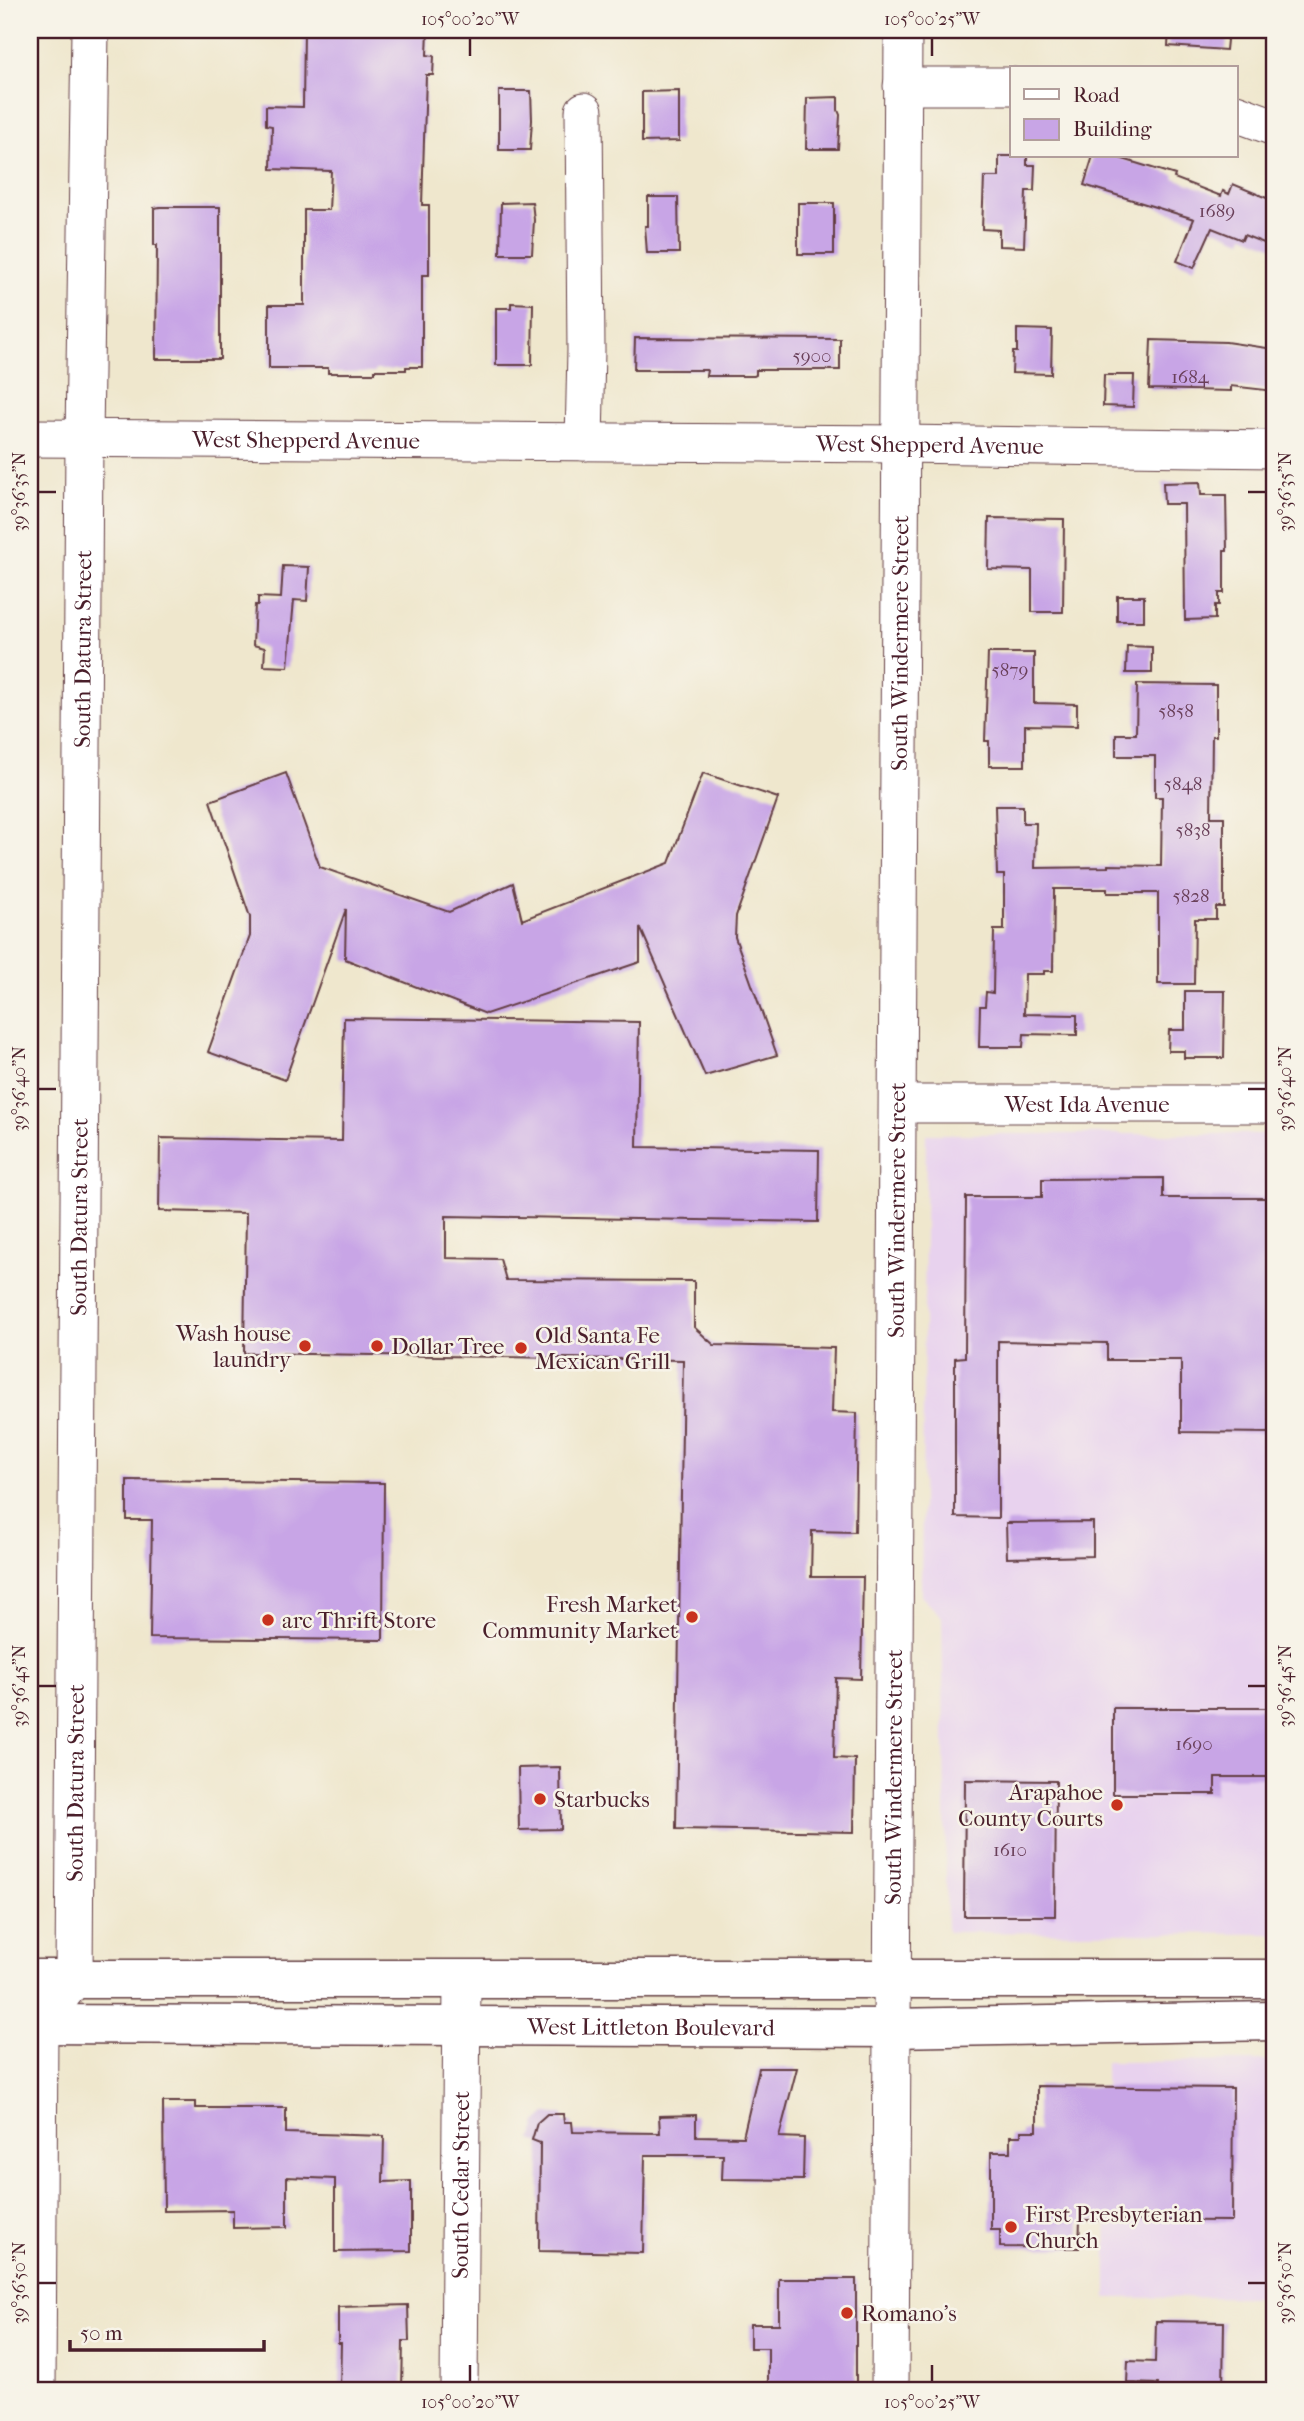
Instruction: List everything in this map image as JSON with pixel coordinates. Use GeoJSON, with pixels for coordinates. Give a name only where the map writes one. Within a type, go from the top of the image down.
{"type":"FeatureCollection","features":[{"type":"Feature","properties":{"kind":"main road","name":"West Littleton Boulevard"},"geometry":{"type":"LineString","coordinates":[[30,1979],[1274,1979]]}},
{"type":"Feature","properties":{"kind":"main road","name":"West Littleton Boulevard"},"geometry":{"type":"LineString","coordinates":[[34,2024],[892,2028],[1274,2021]]}},
{"type":"Feature","properties":{"kind":"street","name":"South Datura Street"},"geometry":{"type":"LineString","coordinates":[[74,1979],[90,30]]}},
{"type":"Feature","properties":{"kind":"street","name":"South Windermere Street"},"geometry":{"type":"LineString","coordinates":[[890,2391],[903,30]]}},
{"type":"Feature","properties":{"kind":"street"},"geometry":{"type":"LineString","coordinates":[[902,86],[1010,86]]}},
{"type":"Feature","properties":{"kind":"street"},"geometry":{"type":"LineString","coordinates":[[584,111],[584,442]]}},
{"type":"Feature","properties":{"kind":"street"},"geometry":{"type":"LineString","coordinates":[[1238,114],[1274,127]]}},
{"type":"Feature","properties":{"kind":"street","name":"West Shepperd Avenue"},"geometry":{"type":"LineString","coordinates":[[30,438],[1274,449]]}},
{"type":"Feature","properties":{"kind":"street","name":"West Ida Avenue"},"geometry":{"type":"LineString","coordinates":[[898,1104],[1274,1104]]}},
{"type":"Feature","properties":{"kind":"street"},"geometry":{"type":"LineString","coordinates":[[37,2391],[34,2024],[74,1979]]}},
{"type":"Feature","properties":{"kind":"street","name":"South Cedar Street"},"geometry":{"type":"LineString","coordinates":[[459,2391],[462,1979]]}},
{"type":"Feature","properties":{"kind":"shaded area"},"geometry":{"type":"Polygon","coordinates":[[[926,1134],[1274,1134],[1274,1934],[947,1932],[942,1617],[921,1596],[926,1134]]]}},
{"type":"Feature","properties":{"kind":"shaded area"},"geometry":{"type":"Polygon","coordinates":[[[1274,2061],[1274,2186],[1271,2187],[1268,2297],[1107,2298],[1105,2062],[1274,2061]]]}},
{"type":"Feature","properties":{"kind":"building"},"geometry":{"type":"Polygon","coordinates":[[[304,30],[428,30],[427,55],[434,56],[433,75],[426,75],[422,205],[429,205],[429,275],[422,275],[422,367],[375,370],[375,373],[328,373],[328,368],[269,368],[269,305],[304,305],[304,210],[329,210],[331,171],[271,169],[272,126],[266,125],[266,106],[303,107],[304,30]]]}},
{"type":"Feature","properties":{"kind":"building"},"geometry":{"type":"Polygon","coordinates":[[[1169,30],[1228,30],[1226,50],[1168,46],[1169,30]]]}},
{"type":"Feature","properties":{"kind":"building"},"geometry":{"type":"Polygon","coordinates":[[[499,91],[531,91],[530,150],[499,150],[499,91]]]}},
{"type":"Feature","properties":{"kind":"building"},"geometry":{"type":"Polygon","coordinates":[[[679,91],[679,141],[642,142],[642,92],[679,91]]]}},
{"type":"Feature","properties":{"kind":"building"},"geometry":{"type":"Polygon","coordinates":[[[838,97],[838,149],[806,149],[807,98],[838,97]]]}},
{"type":"Feature","properties":{"kind":"building"},"geometry":{"type":"Polygon","coordinates":[[[999,156],[1027,158],[1027,165],[1035,165],[1034,191],[1026,191],[1024,247],[999,246],[999,230],[982,229],[984,177],[999,177],[999,156]]]}},
{"type":"Feature","properties":{"kind":"building"},"geometry":{"type":"Polygon","coordinates":[[[1092,158],[1120,158],[1175,175],[1174,178],[1221,196],[1223,191],[1229,194],[1233,184],[1274,201],[1274,247],[1244,235],[1242,240],[1212,228],[1194,268],[1177,261],[1194,219],[1084,185],[1092,158]]]}},
{"type":"Feature","properties":{"kind":"building"},"geometry":{"type":"Polygon","coordinates":[[[648,197],[678,197],[679,253],[647,253],[645,226],[648,226],[648,197]]]}},
{"type":"Feature","properties":{"kind":"building"},"geometry":{"type":"Polygon","coordinates":[[[532,202],[532,254],[500,254],[501,203],[532,202]]]}},
{"type":"Feature","properties":{"kind":"building"},"geometry":{"type":"Polygon","coordinates":[[[798,203],[834,203],[834,254],[798,254],[798,203]]]}},
{"type":"Feature","properties":{"kind":"building"},"geometry":{"type":"Polygon","coordinates":[[[220,207],[220,359],[156,359],[157,245],[154,245],[154,208],[220,207]]]}},
{"type":"Feature","properties":{"kind":"building"},"geometry":{"type":"Polygon","coordinates":[[[511,303],[533,304],[532,365],[496,365],[496,308],[511,308],[511,303]]]}},
{"type":"Feature","properties":{"kind":"building"},"geometry":{"type":"Polygon","coordinates":[[[1017,329],[1052,330],[1051,374],[1012,373],[1013,352],[1017,352],[1017,329]]]}},
{"type":"Feature","properties":{"kind":"building"},"geometry":{"type":"Polygon","coordinates":[[[635,338],[840,339],[840,370],[756,370],[754,376],[706,376],[707,370],[634,370],[635,338]]]}},
{"type":"Feature","properties":{"kind":"building"},"geometry":{"type":"Polygon","coordinates":[[[1151,340],[1226,342],[1274,349],[1274,391],[1231,386],[1231,391],[1149,389],[1151,340]]]}},
{"type":"Feature","properties":{"kind":"building"},"geometry":{"type":"Polygon","coordinates":[[[1104,375],[1134,375],[1133,407],[1103,406],[1104,375]]]}},
{"type":"Feature","properties":{"kind":"building"},"geometry":{"type":"Polygon","coordinates":[[[1200,482],[1201,495],[1226,495],[1227,551],[1224,551],[1224,593],[1219,593],[1219,605],[1215,605],[1215,619],[1185,620],[1184,504],[1164,504],[1163,483],[1200,482]]]}},
{"type":"Feature","properties":{"kind":"building"},"geometry":{"type":"Polygon","coordinates":[[[989,518],[1064,519],[1063,612],[1032,612],[1032,570],[988,569],[989,518]]]}},
{"type":"Feature","properties":{"kind":"building"},"geometry":{"type":"Polygon","coordinates":[[[283,566],[309,567],[307,601],[294,600],[288,667],[264,666],[265,648],[253,645],[255,605],[258,605],[258,597],[281,598],[283,566]]]}},
{"type":"Feature","properties":{"kind":"building"},"geometry":{"type":"Polygon","coordinates":[[[1117,596],[1144,596],[1144,621],[1117,621],[1117,596]]]}},
{"type":"Feature","properties":{"kind":"building"},"geometry":{"type":"Polygon","coordinates":[[[1127,646],[1152,647],[1152,673],[1126,673],[1127,646]]]}},
{"type":"Feature","properties":{"kind":"building"},"geometry":{"type":"Polygon","coordinates":[[[988,653],[1034,653],[1034,703],[1077,704],[1077,726],[1025,725],[1025,766],[989,766],[989,741],[985,741],[988,653]]]}},
{"type":"Feature","properties":{"kind":"building"},"geometry":{"type":"Polygon","coordinates":[[[1137,684],[1216,685],[1211,817],[1224,817],[1224,907],[1216,907],[1216,919],[1195,919],[1194,984],[1158,984],[1158,893],[1054,889],[1053,971],[1025,974],[1024,1014],[1077,1015],[1077,1035],[1024,1034],[1023,1047],[979,1047],[980,1006],[985,1006],[986,992],[993,993],[994,930],[1004,930],[1004,875],[997,875],[995,806],[1023,806],[1023,823],[1036,823],[1035,868],[1161,866],[1162,797],[1155,797],[1155,756],[1116,756],[1116,734],[1136,734],[1137,684]]]}},
{"type":"Feature","properties":{"kind":"building"},"geometry":{"type":"Polygon","coordinates":[[[286,773],[320,867],[449,912],[513,883],[522,920],[669,863],[703,773],[778,798],[736,916],[735,937],[777,1055],[705,1076],[640,927],[640,962],[486,1014],[345,959],[346,909],[285,1080],[208,1052],[250,936],[250,917],[210,801],[286,773]]]}},
{"type":"Feature","properties":{"kind":"building"},"geometry":{"type":"Polygon","coordinates":[[[1185,991],[1225,991],[1224,1058],[1184,1058],[1184,1051],[1168,1051],[1169,1030],[1185,1030],[1185,991]]]}},
{"type":"Feature","properties":{"kind":"building"},"geometry":{"type":"Polygon","coordinates":[[[344,1018],[639,1022],[637,1147],[819,1150],[818,1222],[446,1216],[446,1258],[500,1259],[506,1280],[694,1281],[694,1327],[714,1345],[834,1348],[832,1412],[857,1413],[855,1532],[812,1531],[811,1577],[863,1577],[861,1679],[836,1678],[834,1758],[855,1759],[854,1832],[676,1829],[683,1360],[244,1353],[246,1213],[159,1211],[160,1138],[342,1141],[344,1018]]]}},
{"type":"Feature","properties":{"kind":"building"},"geometry":{"type":"Polygon","coordinates":[[[1163,1178],[1163,1198],[1274,1198],[1274,1433],[1181,1432],[1181,1360],[1107,1360],[1107,1343],[998,1341],[998,1518],[955,1517],[955,1358],[965,1357],[966,1197],[1042,1197],[1042,1179],[1163,1178]]]}},
{"type":"Feature","properties":{"kind":"building"},"geometry":{"type":"Polygon","coordinates":[[[127,1480],[384,1483],[383,1640],[150,1638],[152,1520],[127,1520],[127,1480]]]}},
{"type":"Feature","properties":{"kind":"building"},"geometry":{"type":"Polygon","coordinates":[[[1093,1522],[1093,1556],[1007,1558],[1006,1523],[1093,1522]]]}},
{"type":"Feature","properties":{"kind":"building"},"geometry":{"type":"Polygon","coordinates":[[[1113,1708],[1274,1708],[1274,1777],[1215,1777],[1215,1794],[1113,1794],[1113,1708]]]}},
{"type":"Feature","properties":{"kind":"building","name":"Starbucks"},"geometry":{"type":"Polygon","coordinates":[[[560,1767],[561,1829],[519,1830],[518,1768],[560,1767]]]}},
{"type":"Feature","properties":{"kind":"building"},"geometry":{"type":"Polygon","coordinates":[[[965,1780],[1056,1781],[1055,1916],[964,1916],[965,1780]]]}},
{"type":"Feature","properties":{"kind":"building"},"geometry":{"type":"Polygon","coordinates":[[[759,2068],[797,2068],[779,2137],[804,2138],[803,2180],[722,2179],[723,2155],[645,2155],[643,2253],[539,2251],[540,2143],[532,2140],[537,2123],[547,2114],[563,2114],[564,2122],[572,2122],[573,2132],[660,2133],[659,2116],[696,2115],[696,2136],[743,2137],[759,2068]]]}},
{"type":"Feature","properties":{"kind":"building"},"geometry":{"type":"Polygon","coordinates":[[[1037,2086],[1233,2088],[1232,2221],[1080,2220],[1079,2248],[1000,2247],[1000,2230],[991,2230],[991,2152],[1010,2152],[1010,2136],[1021,2136],[1021,2131],[1037,2131],[1037,2086]]]}},
{"type":"Feature","properties":{"kind":"building"},"geometry":{"type":"Polygon","coordinates":[[[163,2102],[196,2102],[196,2108],[286,2108],[286,2133],[384,2136],[383,2182],[411,2181],[411,2251],[335,2252],[335,2179],[287,2177],[287,2227],[233,2228],[233,2210],[164,2211],[163,2102]]]}},
{"type":"Feature","properties":{"kind":"building"},"geometry":{"type":"Polygon","coordinates":[[[779,2279],[856,2279],[856,2391],[768,2391],[768,2348],[750,2348],[750,2324],[779,2324],[779,2279]]]}},
{"type":"Feature","properties":{"kind":"building"},"geometry":{"type":"Polygon","coordinates":[[[408,2305],[409,2341],[403,2341],[402,2391],[340,2391],[341,2343],[338,2343],[338,2307],[408,2305]]]}},
{"type":"Feature","properties":{"kind":"building"},"geometry":{"type":"Polygon","coordinates":[[[1156,2321],[1224,2322],[1223,2391],[1158,2391],[1158,2384],[1127,2383],[1128,2361],[1155,2362],[1156,2321]]]}},
{"type":"Feature","properties":{"kind":"place","name":"Wash house laundry"},"geometry":{"type":"Point","coordinates":[305,1346]}},
{"type":"Feature","properties":{"kind":"place","name":"Dollar Tree"},"geometry":{"type":"Point","coordinates":[377,1346]}},
{"type":"Feature","properties":{"kind":"place","name":"Old Santa Fe Mexican Grill"},"geometry":{"type":"Point","coordinates":[521,1348]}},
{"type":"Feature","properties":{"kind":"place","name":"Fresh Market Community Market"},"geometry":{"type":"Point","coordinates":[692,1617]}},
{"type":"Feature","properties":{"kind":"place","name":"arc Thrift Store"},"geometry":{"type":"Point","coordinates":[268,1620]}},
{"type":"Feature","properties":{"kind":"place","name":"Starbucks"},"geometry":{"type":"Point","coordinates":[540,1799]}},
{"type":"Feature","properties":{"kind":"place","name":"Arapahoe County Courts"},"geometry":{"type":"Point","coordinates":[1117,1805]}},
{"type":"Feature","properties":{"kind":"place","name":"First Presbyterian Church"},"geometry":{"type":"Point","coordinates":[1011,2227]}},
{"type":"Feature","properties":{"kind":"place","name":"Romano's"},"geometry":{"type":"Point","coordinates":[847,2313]}}]}
